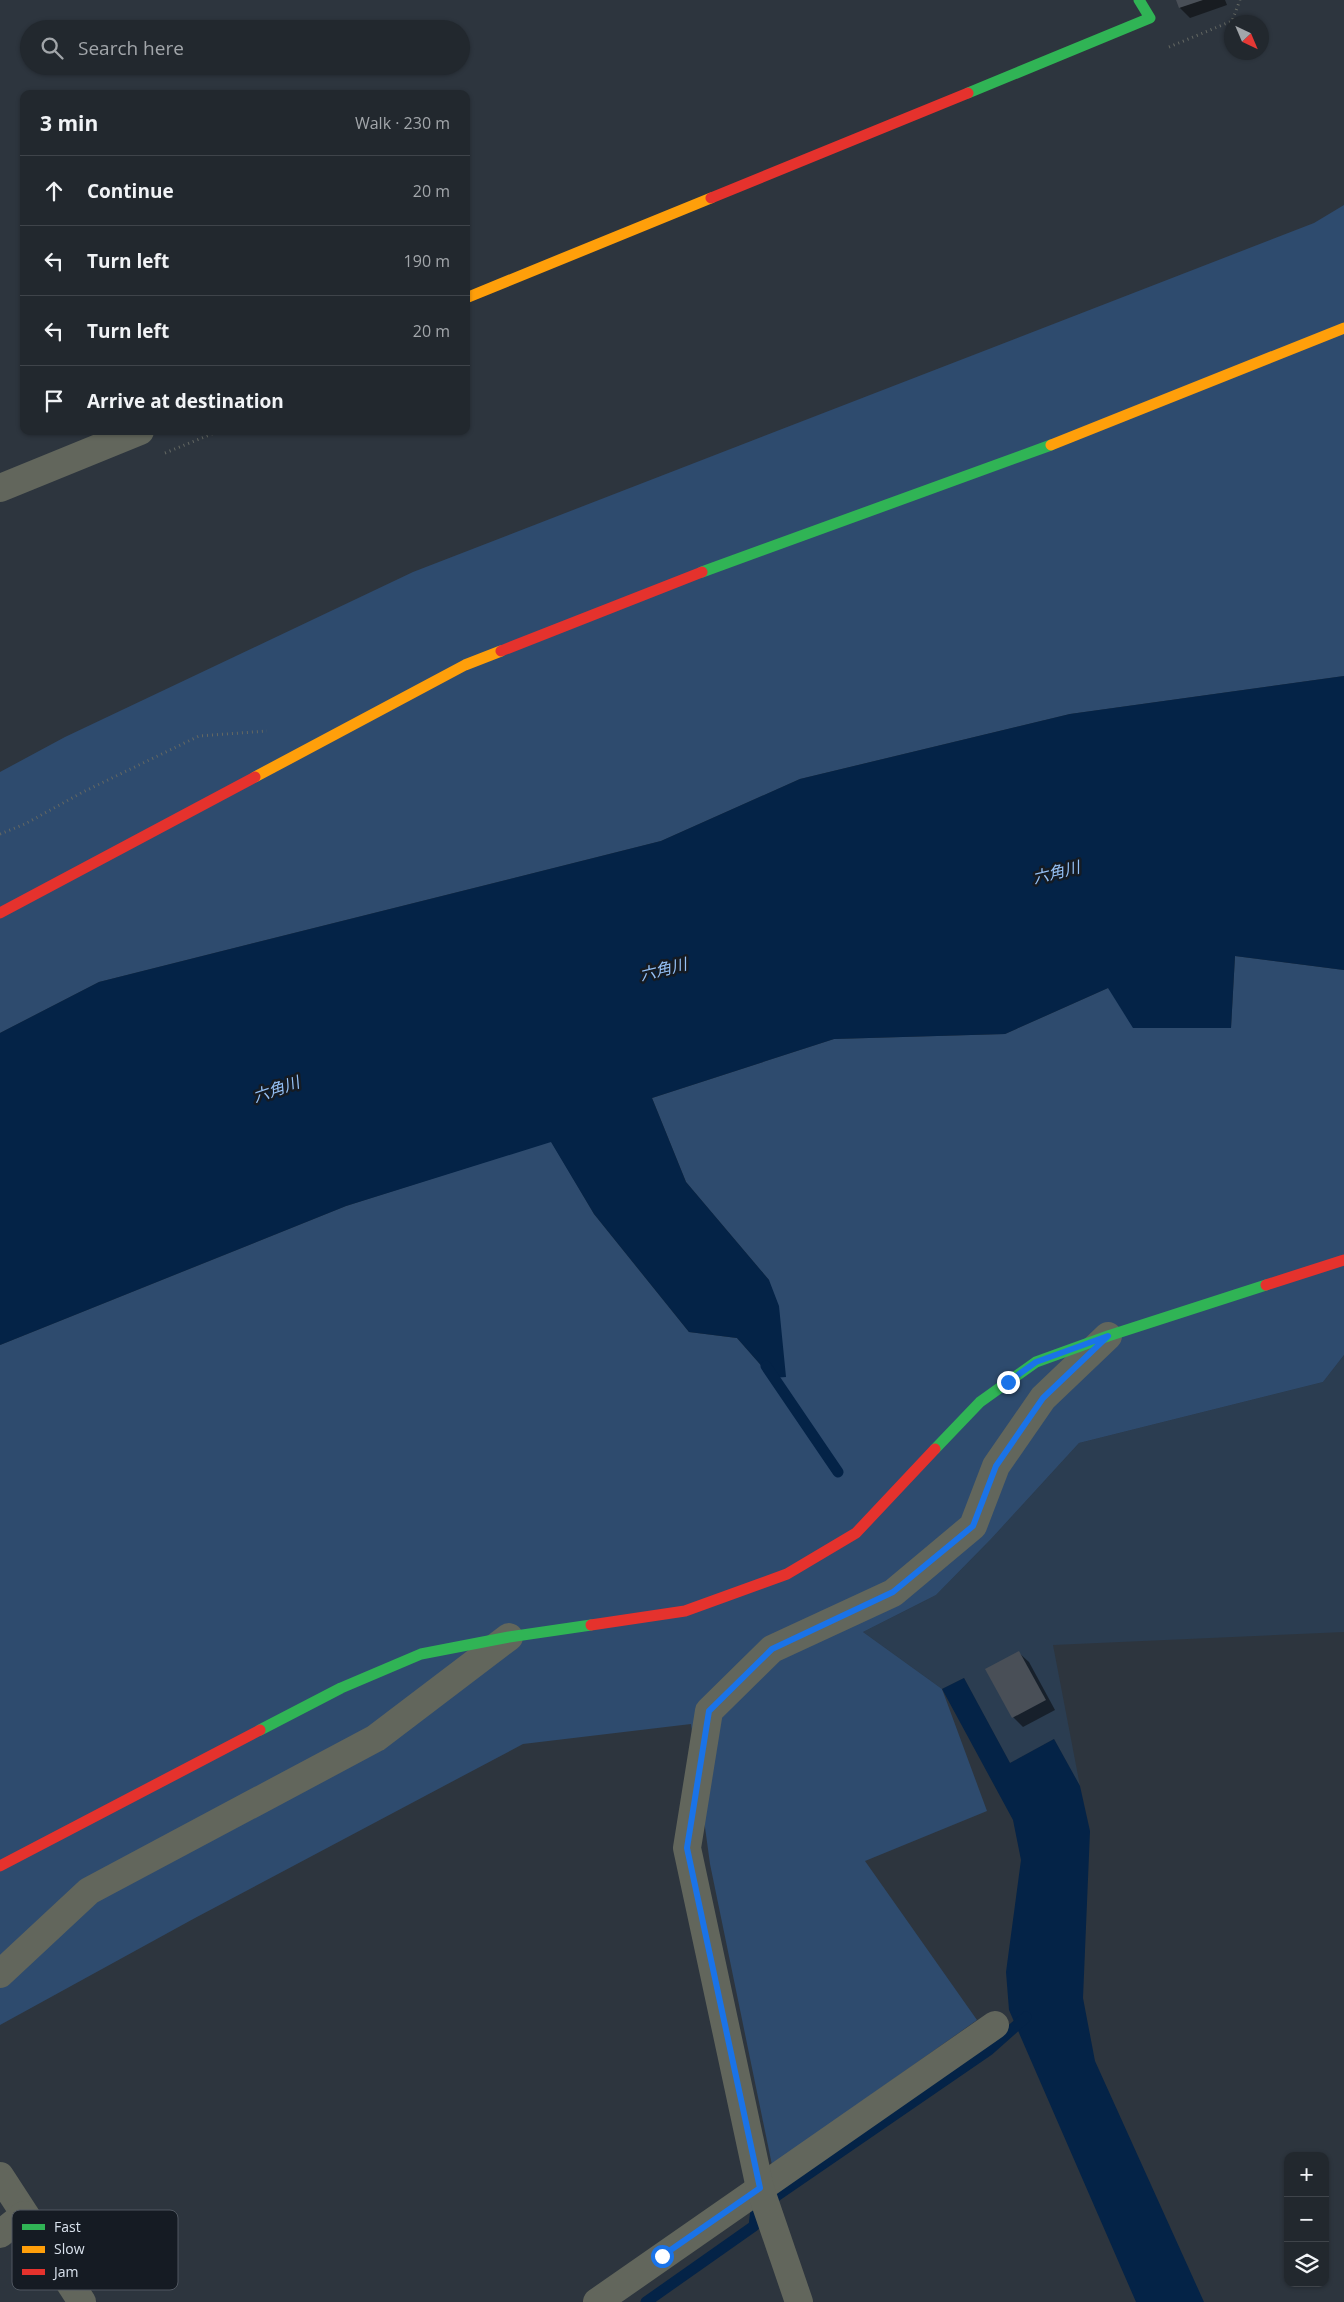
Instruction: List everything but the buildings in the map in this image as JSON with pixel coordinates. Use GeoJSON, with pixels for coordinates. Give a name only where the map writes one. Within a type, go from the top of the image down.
{"type":"FeatureCollection","features":[{"type":"Feature","properties":{"kind":"street"},"geometry":{"type":"LineString","coordinates":[[470,296],[1150,18],[1139,0]]}},
{"type":"Feature","properties":{"kind":"street"},"geometry":{"type":"LineString","coordinates":[[0,913],[465,665],[654,589],[1017,459],[1344,328]]}},
{"type":"Feature","properties":{"kind":"street"},"geometry":{"type":"LineString","coordinates":[[0,488],[130,435]]}},
{"type":"Feature","properties":{"kind":"street"},"geometry":{"type":"LineString","coordinates":[[0,1866],[341,1688],[421,1654],[509,1637],[685,1611],[787,1574],[856,1533],[980,1402],[1036,1362],[1108,1336],[1344,1260]]}},
{"type":"Feature","properties":{"kind":"street"},"geometry":{"type":"LineString","coordinates":[[799,2302],[760,2188],[687,1848],[709,1711],[772,1649],[893,1592],[973,1526],[996,1466],[1043,1398],[1108,1336]]}},
{"type":"Feature","properties":{"kind":"street"},"geometry":{"type":"LineString","coordinates":[[0,1974],[89,1892],[376,1738],[509,1637]]}},
{"type":"Feature","properties":{"kind":"street"},"geometry":{"type":"LineString","coordinates":[[597,2302],[996,2025]]}},
{"type":"Feature","properties":{"kind":"street"},"geometry":{"type":"LineString","coordinates":[[0,2176],[21,2210]]}},
{"type":"Feature","properties":{"kind":"street"},"geometry":{"type":"LineString","coordinates":[[0,2234],[12,2224]]}},
{"type":"Feature","properties":{"kind":"street"},"geometry":{"type":"LineString","coordinates":[[74,2290],[82,2302]]}},
{"type":"Feature","properties":{"kind":"path"},"geometry":{"type":"LineString","coordinates":[[0,834],[25,824],[83,792],[199,736],[268,731]]}},
{"type":"Feature","properties":{"kind":"shaded area"},"geometry":{"type":"Polygon","coordinates":[[[1344,205],[1344,676],[1070,714],[800,779],[661,841],[99,982],[0,1033],[0,772],[65,737],[413,572],[1314,223],[1344,205]]]}},
{"type":"Feature","properties":{"kind":"shaded area"},"geometry":{"type":"Polygon","coordinates":[[[1235,956],[1344,970],[1344,1355],[1323,1382],[1079,1443],[991,1539],[936,1595],[863,1632],[942,1689],[987,1811],[865,1861],[977,2020],[772,2165],[710,1864],[691,1724],[523,1744],[195,1918],[0,2025],[0,1345],[346,1206],[551,1141],[594,1214],[689,1332],[737,1338],[772,1378],[769,1280],[686,1182],[652,1098],[834,1039],[1005,1034],[1108,988],[1231,1028],[1235,956]]]}},
{"type":"Feature","properties":{"kind":"shaded area"},"geometry":{"type":"Polygon","coordinates":[[[1344,1355],[1344,1632],[1053,1645],[1080,1786],[1054,1739],[1010,1763],[964,1678],[942,1689],[863,1632],[936,1595],[991,1539],[1079,1443],[1323,1382],[1344,1355]]]}},
{"type":"Feature","properties":{"kind":"water","name":"六角川"},"geometry":{"type":"Polygon","coordinates":[[[1344,676],[1344,970],[1235,956],[1231,1028],[1133,1028],[1108,988],[1005,1034],[834,1039],[652,1098],[686,1182],[769,1280],[779,1306],[786,1377],[772,1378],[737,1338],[689,1332],[594,1214],[551,1142],[346,1206],[0,1345],[0,1033],[99,982],[661,841],[800,779],[1070,714],[1344,676]]]}},
{"type":"Feature","properties":{"kind":"water"},"geometry":{"type":"Polygon","coordinates":[[[964,1678],[1010,1763],[1054,1739],[1080,1786],[1090,1831],[1083,1998],[1095,2061],[1204,2302],[1136,2302],[1009,2010],[1006,1972],[1021,1860],[1013,1820],[942,1689],[964,1678]]]}},
{"type":"Feature","properties":{"kind":"waterway"},"geometry":{"type":"LineString","coordinates":[[766,1366],[838,1472]]}},
{"type":"Feature","properties":{"kind":"waterway"},"geometry":{"type":"LineString","coordinates":[[646,2302],[754,2226],[756,2210],[989,2050],[1026,2017]]}},
{"type":"Feature","properties":{"kind":"traffic: fast"},"geometry":{"type":"LineString","coordinates":[[968,93],[1150,18],[1139,0]]}},
{"type":"Feature","properties":{"kind":"traffic: fast"},"geometry":{"type":"LineString","coordinates":[[702,572],[1051,445]]}},
{"type":"Feature","properties":{"kind":"traffic: fast"},"geometry":{"type":"LineString","coordinates":[[935,1449],[980,1402],[1036,1362],[1108,1336],[1266,1285]]}},
{"type":"Feature","properties":{"kind":"traffic: fast"},"geometry":{"type":"LineString","coordinates":[[260,1730],[341,1688],[421,1654],[509,1637],[591,1625]]}},
{"type":"Feature","properties":{"kind":"traffic: slow"},"geometry":{"type":"LineString","coordinates":[[470,296],[711,198]]}},
{"type":"Feature","properties":{"kind":"traffic: slow"},"geometry":{"type":"LineString","coordinates":[[1051,445],[1344,328]]}},
{"type":"Feature","properties":{"kind":"traffic: slow"},"geometry":{"type":"LineString","coordinates":[[255,777],[465,665],[501,651]]}},
{"type":"Feature","properties":{"kind":"traffic: jam"},"geometry":{"type":"LineString","coordinates":[[711,198],[968,93]]}},
{"type":"Feature","properties":{"kind":"traffic: jam"},"geometry":{"type":"LineString","coordinates":[[501,651],[702,572]]}},
{"type":"Feature","properties":{"kind":"traffic: jam"},"geometry":{"type":"LineString","coordinates":[[0,913],[255,777]]}},
{"type":"Feature","properties":{"kind":"traffic: jam"},"geometry":{"type":"LineString","coordinates":[[1266,1285],[1344,1260]]}},
{"type":"Feature","properties":{"kind":"traffic: jam"},"geometry":{"type":"LineString","coordinates":[[591,1625],[685,1611],[787,1574],[856,1533],[935,1449]]}},
{"type":"Feature","properties":{"kind":"traffic: jam"},"geometry":{"type":"LineString","coordinates":[[0,1866],[260,1730]]}},
{"type":"Feature","properties":{"kind":"route"},"geometry":{"type":"LineString","coordinates":[[662,2256],[760,2188],[687,1848],[709,1711],[772,1649],[893,1592],[973,1526],[996,1466],[1043,1398],[1108,1336],[1036,1362],[1008,1382]]}}]}
